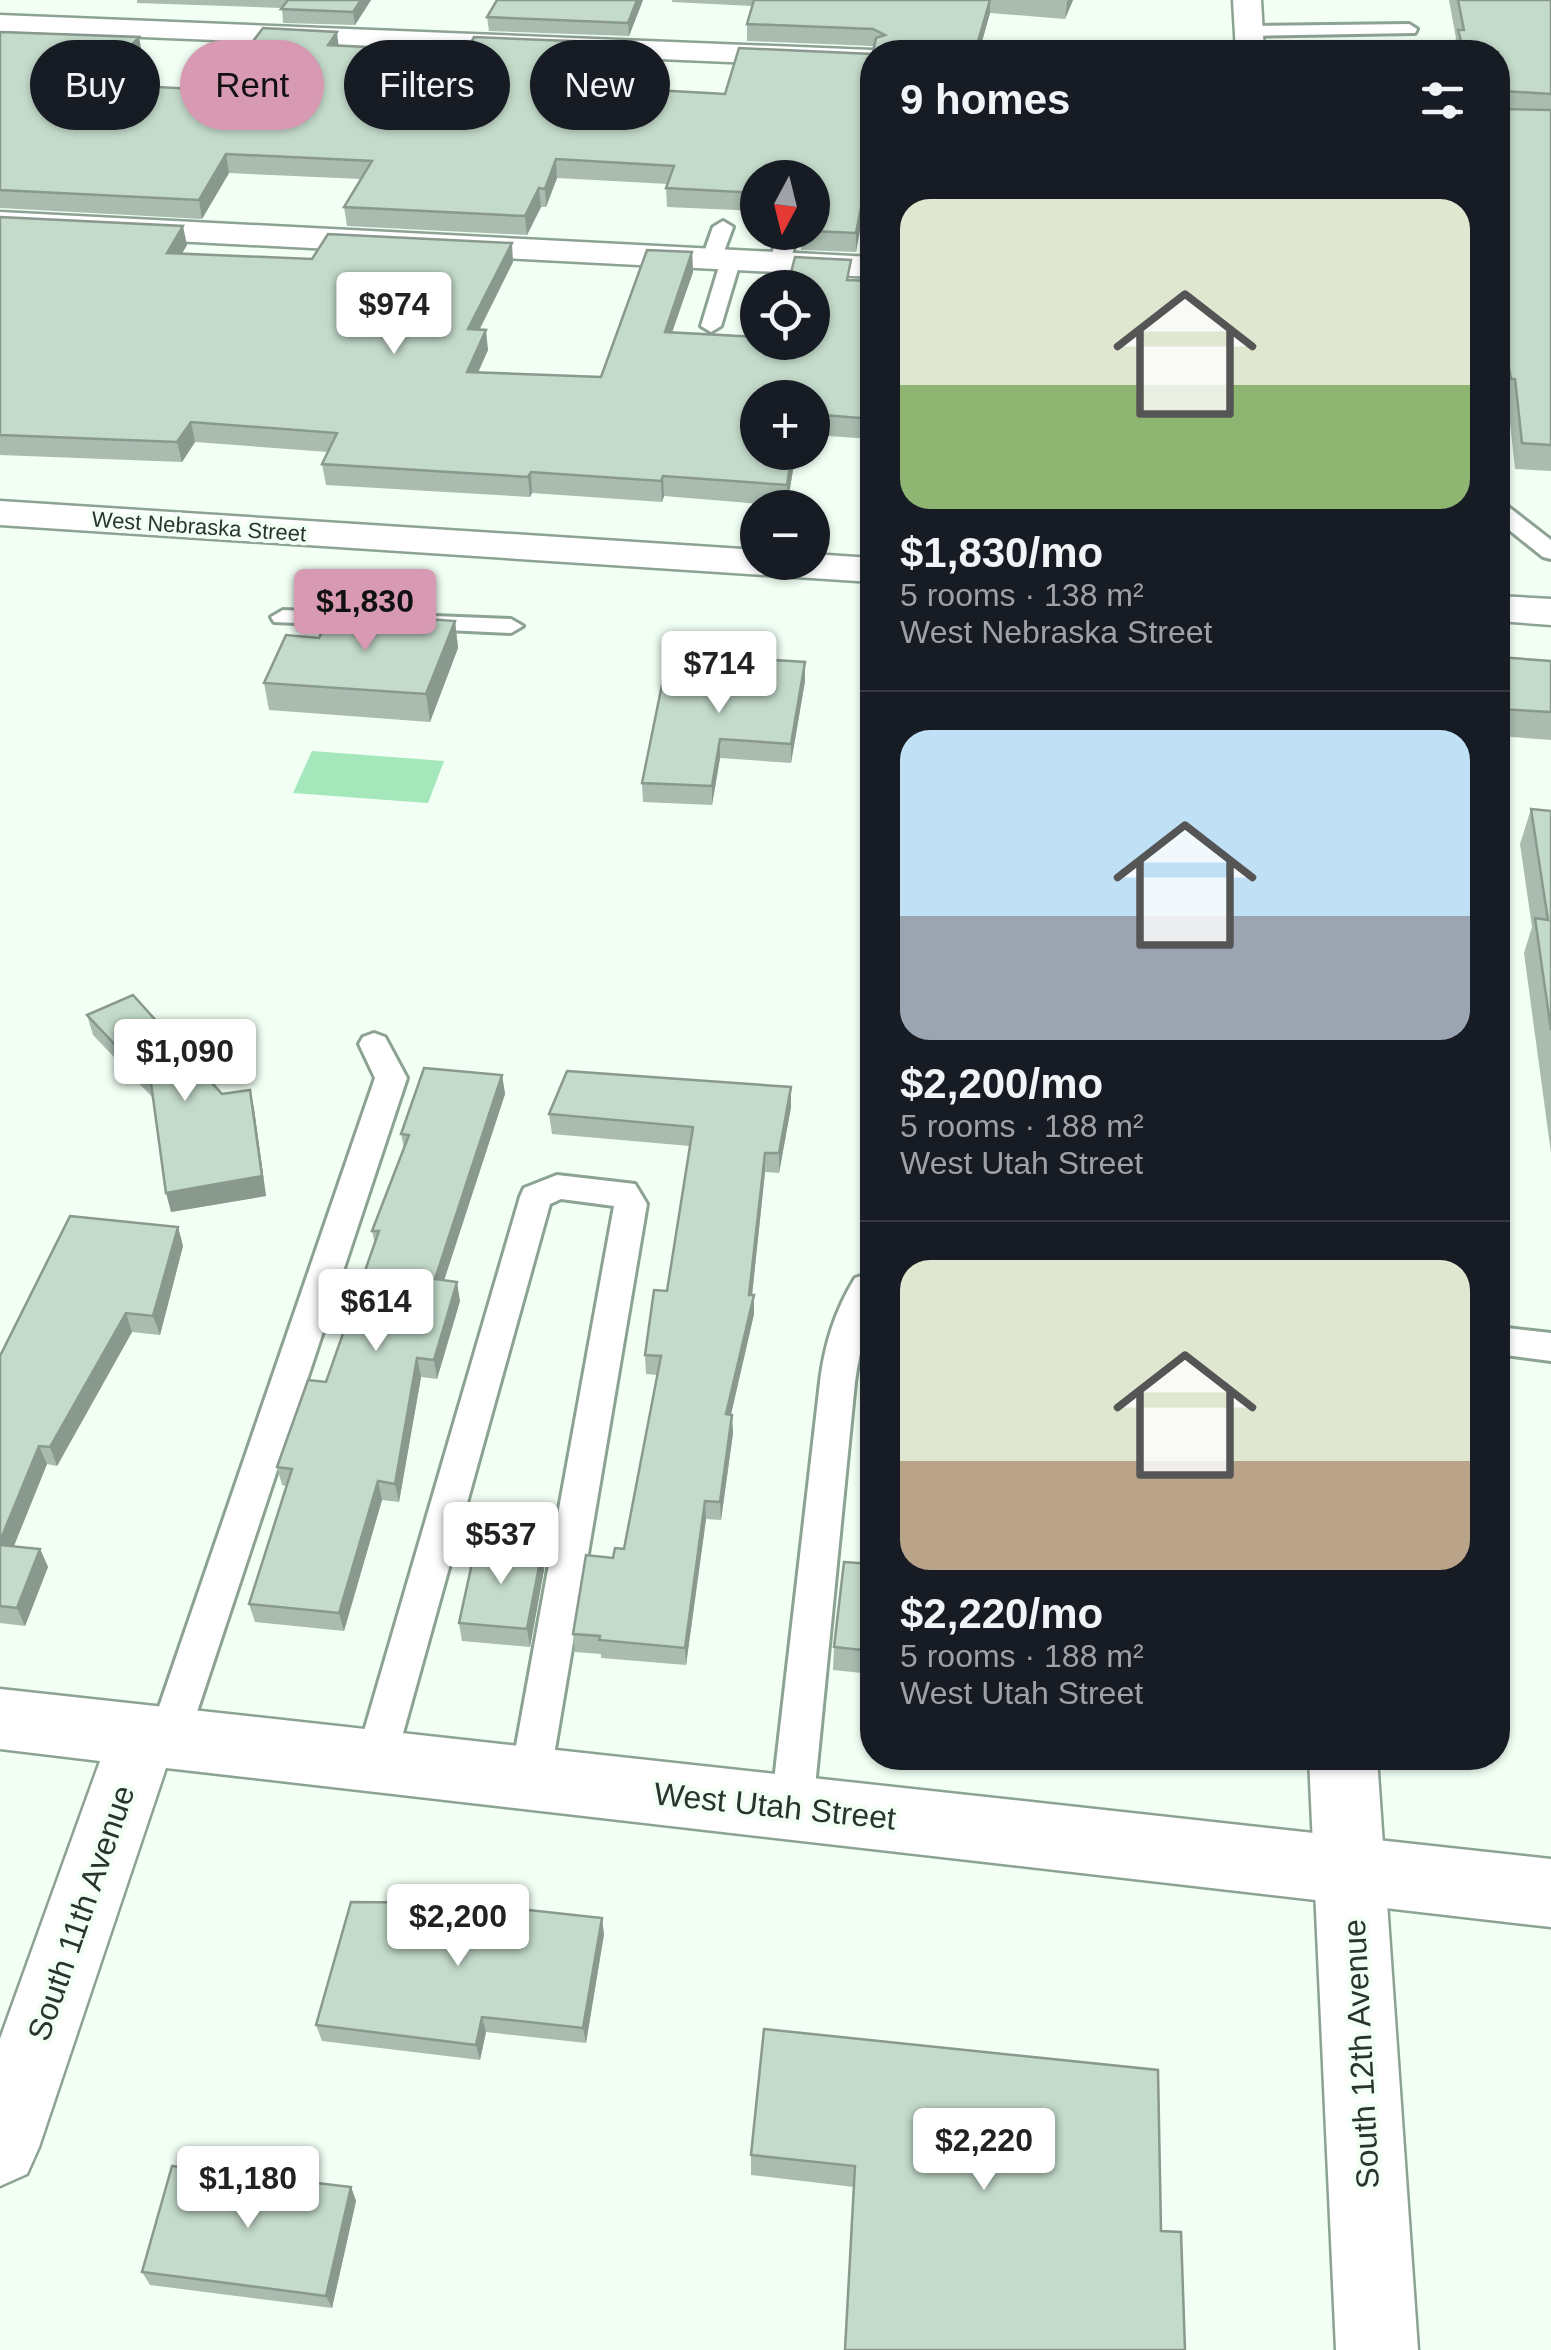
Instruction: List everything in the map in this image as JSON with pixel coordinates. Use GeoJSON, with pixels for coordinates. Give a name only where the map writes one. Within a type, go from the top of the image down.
{"type":"FeatureCollection","features":[{"type":"Feature","properties":{"kind":"street"},"geometry":{"type":"LineString","coordinates":[[1247,0],[1249,40]]}},
{"type":"Feature","properties":{"kind":"street"},"geometry":{"type":"LineString","coordinates":[[0,24],[860,59]]}},
{"type":"Feature","properties":{"kind":"street"},"geometry":{"type":"LineString","coordinates":[[0,222],[740,248]]}},
{"type":"Feature","properties":{"kind":"street"},"geometry":{"type":"LineString","coordinates":[[798,250],[860,263]]}},
{"type":"Feature","properties":{"kind":"street","name":"West Nebraska Street"},"geometry":{"type":"LineString","coordinates":[[0,513],[740,561]]}},
{"type":"Feature","properties":{"kind":"street","name":"West Nebraska Street"},"geometry":{"type":"LineString","coordinates":[[830,567],[860,569]]}},
{"type":"Feature","properties":{"kind":"street"},"geometry":{"type":"LineString","coordinates":[[1510,610],[1551,612]]}},
{"type":"Feature","properties":{"kind":"street","name":"West Utah Street"},"geometry":{"type":"LineString","coordinates":[[0,1718],[1551,1892]]}},
{"type":"Feature","properties":{"kind":"street","name":"South 11th Avenue"},"geometry":{"type":"LineString","coordinates":[[0,2147],[156,1737]]}},
{"type":"Feature","properties":{"kind":"street","name":"South 12th Avenue"},"geometry":{"type":"LineString","coordinates":[[1344,1770],[1376,2350]]}},
{"type":"Feature","properties":{"kind":"lane"},"geometry":{"type":"LineString","coordinates":[[1274,40],[1409,29]]}},
{"type":"Feature","properties":{"kind":"lane"},"geometry":{"type":"LineString","coordinates":[[711,326],[722,248]]}},
{"type":"Feature","properties":{"kind":"lane"},"geometry":{"type":"LineString","coordinates":[[1510,520],[1551,552]]}},
{"type":"Feature","properties":{"kind":"lane"},"geometry":{"type":"LineString","coordinates":[[283,616],[511,626]]}},
{"type":"Feature","properties":{"kind":"lane"},"geometry":{"type":"LineString","coordinates":[[156,1737],[392,1078],[374,1044]]}},
{"type":"Feature","properties":{"kind":"lane"},"geometry":{"type":"LineString","coordinates":[[375,1762],[536,1197],[557,1186],[622,1193],[631,1204],[630,1224],[530,1779]]}},
{"type":"Feature","properties":{"kind":"lane"},"geometry":{"type":"LineString","coordinates":[[792,1808],[812,1585],[851,1309],[860,1297]]}},
{"type":"Feature","properties":{"kind":"lane"},"geometry":{"type":"LineString","coordinates":[[1510,1342],[1551,1347]]}},
{"type":"Feature","properties":{"kind":"green space"},"geometry":{"type":"Polygon","coordinates":[[[312,751],[444,761],[428,803],[293,793],[312,751]]]}},
{"type":"Feature","properties":{"kind":"building"},"geometry":{"type":"Polygon","coordinates":[[[288,0],[361,0],[353,12],[281,9],[288,0]]]}},
{"type":"Feature","properties":{"kind":"building"},"geometry":{"type":"Polygon","coordinates":[[[497,0],[637,0],[628,23],[487,17],[497,0]]]}},
{"type":"Feature","properties":{"kind":"building"},"geometry":{"type":"Polygon","coordinates":[[[754,0],[990,0],[978,40],[876,40],[885,35],[873,29],[747,24],[754,0]]]}},
{"type":"Feature","properties":{"kind":"building"},"geometry":{"type":"Polygon","coordinates":[[[1458,0],[1551,0],[1551,94],[1510,91],[1510,40],[1461,40],[1458,30],[1464,30],[1458,0]]]}},
{"type":"Feature","properties":{"kind":"building"},"geometry":{"type":"Polygon","coordinates":[[[263,28],[337,32],[328,45],[344,46],[344,130],[510,130],[510,40],[472,40],[474,37],[546,40],[530,40],[530,130],[670,130],[670,91],[725,94],[739,48],[860,53],[860,213],[856,233],[830,232],[830,160],[740,160],[740,192],[666,188],[674,166],[556,159],[545,189],[539,188],[525,216],[344,207],[372,161],[226,154],[199,200],[0,190],[0,32],[139,37],[30,40],[30,130],[160,130],[160,87],[180,88],[180,130],[324,130],[324,40],[254,40],[263,28]]]}},
{"type":"Feature","properties":{"kind":"building"},"geometry":{"type":"Polygon","coordinates":[[[1510,109],[1551,110],[1551,445],[1522,443],[1515,379],[1511,379],[1510,109]]]}},
{"type":"Feature","properties":{"kind":"building"},"geometry":{"type":"Polygon","coordinates":[[[0,217],[183,226],[167,253],[312,259],[328,234],[512,243],[468,329],[486,330],[467,372],[601,377],[647,250],[692,252],[665,332],[740,336],[740,360],[830,360],[830,270],[792,270],[795,257],[851,260],[847,280],[860,281],[860,418],[830,416],[830,380],[740,380],[740,470],[789,470],[787,485],[663,476],[661,481],[531,472],[528,477],[322,464],[337,433],[191,422],[177,442],[0,435],[0,217]]]}},
{"type":"Feature","properties":{"kind":"building"},"geometry":{"type":"Polygon","coordinates":[[[331,612],[455,621],[426,694],[264,683],[286,635],[319,638],[331,612]]]}},
{"type":"Feature","properties":{"kind":"building"},"geometry":{"type":"Polygon","coordinates":[[[740,658],[805,662],[791,744],[720,739],[712,786],[642,783],[666,665],[738,669],[740,658]]]}},
{"type":"Feature","properties":{"kind":"building"},"geometry":{"type":"Polygon","coordinates":[[[1510,658],[1551,661],[1551,712],[1510,710],[1510,658]]]}},
{"type":"Feature","properties":{"kind":"building"},"geometry":{"type":"Polygon","coordinates":[[[1531,809],[1551,811],[1551,1030],[1535,918],[1548,920],[1531,809]]]}},
{"type":"Feature","properties":{"kind":"building"},"geometry":{"type":"Polygon","coordinates":[[[133,995],[222,1094],[250,1090],[262,1176],[166,1193],[151,1083],[87,1015],[133,995]]]}},
{"type":"Feature","properties":{"kind":"building"},"geometry":{"type":"Polygon","coordinates":[[[424,1068],[502,1075],[435,1279],[457,1282],[434,1360],[417,1358],[395,1484],[378,1481],[339,1613],[249,1604],[292,1469],[277,1467],[308,1380],[326,1382],[379,1231],[372,1231],[409,1135],[401,1134],[424,1068]]]}},
{"type":"Feature","properties":{"kind":"building"},"geometry":{"type":"Polygon","coordinates":[[[567,1071],[791,1087],[779,1153],[765,1153],[749,1295],[754,1295],[726,1414],[732,1415],[720,1502],[705,1501],[685,1648],[573,1634],[586,1555],[613,1558],[615,1548],[624,1549],[661,1356],[645,1355],[654,1290],[667,1291],[693,1127],[549,1114],[567,1071]]]}},
{"type":"Feature","properties":{"kind":"building"},"geometry":{"type":"Polygon","coordinates":[[[70,1216],[178,1227],[153,1316],[126,1313],[50,1447],[39,1446],[0,1541],[0,1356],[70,1216]]]}},
{"type":"Feature","properties":{"kind":"building"},"geometry":{"type":"Polygon","coordinates":[[[0,1545],[40,1549],[17,1608],[0,1606],[0,1545]]]}},
{"type":"Feature","properties":{"kind":"building"},"geometry":{"type":"Polygon","coordinates":[[[476,1545],[542,1551],[527,1629],[459,1623],[476,1545]]]}},
{"type":"Feature","properties":{"kind":"building"},"geometry":{"type":"Polygon","coordinates":[[[844,1562],[860,1563],[860,1650],[834,1647],[844,1562]]]}},
{"type":"Feature","properties":{"kind":"building"},"geometry":{"type":"Polygon","coordinates":[[[351,1902],[463,1903],[602,1918],[583,2028],[482,2017],[476,2045],[316,2025],[351,1902]]]}},
{"type":"Feature","properties":{"kind":"building"},"geometry":{"type":"Polygon","coordinates":[[[764,2029],[1158,2070],[1161,2231],[1181,2232],[1185,2350],[845,2350],[855,2166],[751,2155],[764,2029]]]}},
{"type":"Feature","properties":{"kind":"building"},"geometry":{"type":"Polygon","coordinates":[[[172,2166],[351,2187],[326,2296],[142,2272],[172,2166]]]}}]}
